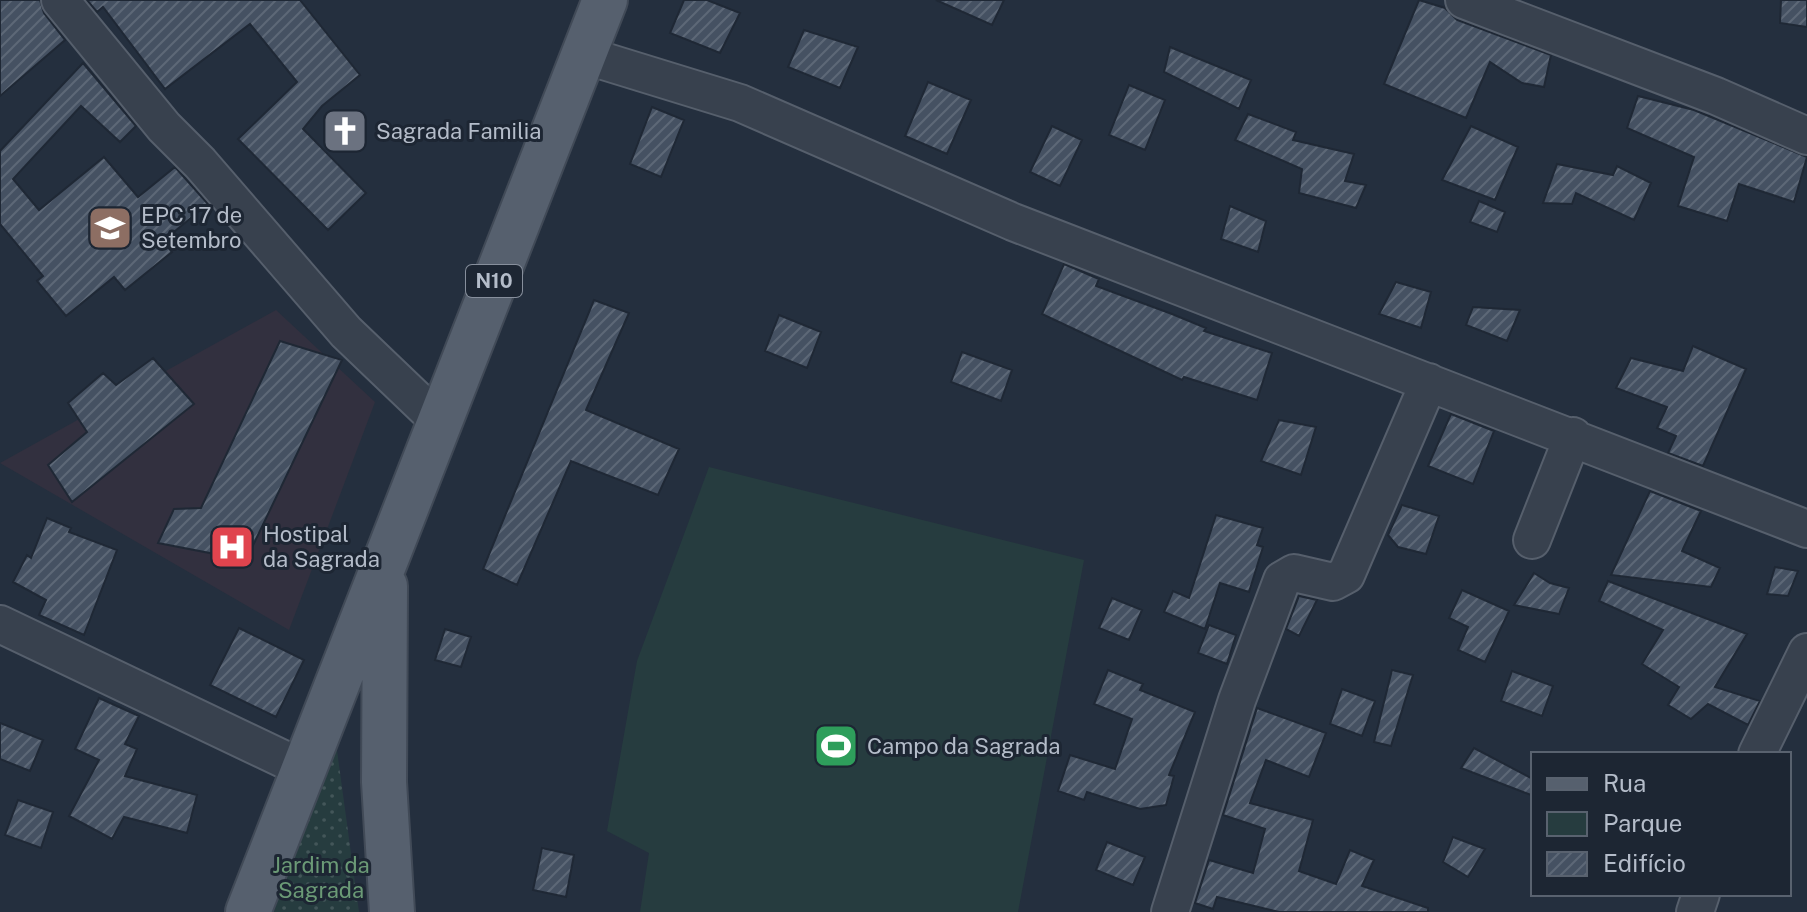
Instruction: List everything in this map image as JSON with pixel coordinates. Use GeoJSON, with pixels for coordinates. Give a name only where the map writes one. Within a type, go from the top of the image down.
{"type":"FeatureCollection","features":[{"type":"Feature","properties":{"kind":"main road","name":"N10"},"geometry":{"type":"LineString","coordinates":[[248,912],[605,0]]}},
{"type":"Feature","properties":{"kind":"main road","name":"N10"},"geometry":{"type":"LineString","coordinates":[[385,564],[384,782],[392,912]]}},
{"type":"Feature","properties":{"kind":"street"},"geometry":{"type":"LineString","coordinates":[[60,0],[164,127],[200,163],[346,332],[439,421]]}},
{"type":"Feature","properties":{"kind":"street"},"geometry":{"type":"LineString","coordinates":[[1464,0],[1716,96],[1807,136]]}},
{"type":"Feature","properties":{"kind":"street"},"geometry":{"type":"LineString","coordinates":[[584,55],[740,103],[1013,222],[1807,529]]}},
{"type":"Feature","properties":{"kind":"street"},"geometry":{"type":"LineString","coordinates":[[1170,912],[1237,700],[1282,580],[1294,573],[1333,582],[1346,575],[1429,382]]}},
{"type":"Feature","properties":{"kind":"street"},"geometry":{"type":"LineString","coordinates":[[1532,540],[1573,436]]}},
{"type":"Feature","properties":{"kind":"street"},"geometry":{"type":"LineString","coordinates":[[0,624],[304,769]]}},
{"type":"Feature","properties":{"kind":"street"},"geometry":{"type":"LineString","coordinates":[[1758,752],[1807,652]]}},
{"type":"Feature","properties":{"kind":"shaded area","name":"Hostipal da Sagrada"},"geometry":{"type":"Polygon","coordinates":[[[276,310],[375,402],[289,630],[0,463],[276,310]]]}},
{"type":"Feature","properties":{"kind":"green space","name":"Campo da Sagrada"},"geometry":{"type":"Polygon","coordinates":[[[709,467],[1084,560],[1018,912],[640,912],[649,853],[607,831],[637,661],[709,467]]]}},
{"type":"Feature","properties":{"kind":"green space","name":"Jardim da Sagrada"},"geometry":{"type":"Polygon","coordinates":[[[335,736],[359,912],[274,912],[335,736]]]}},
{"type":"Feature","properties":{"kind":"building"},"geometry":{"type":"Polygon","coordinates":[[[0,0],[40,0],[44,13],[65,40],[0,96],[0,0]]]}},
{"type":"Feature","properties":{"kind":"building"},"geometry":{"type":"Polygon","coordinates":[[[87,0],[300,0],[360,75],[322,106],[303,129],[366,193],[328,230],[238,139],[297,82],[250,24],[165,89],[103,7],[97,12],[87,0]]]}},
{"type":"Feature","properties":{"kind":"building"},"geometry":{"type":"Polygon","coordinates":[[[684,0],[707,0],[740,13],[720,53],[670,33],[684,0]]]}},
{"type":"Feature","properties":{"kind":"building"},"geometry":{"type":"Polygon","coordinates":[[[936,0],[1004,0],[992,25],[936,0]]]}},
{"type":"Feature","properties":{"kind":"building"},"geometry":{"type":"Polygon","coordinates":[[[1419,0],[1445,8],[1457,20],[1551,55],[1544,87],[1522,83],[1490,62],[1466,118],[1384,84],[1419,0]]]}},
{"type":"Feature","properties":{"kind":"building"},"geometry":{"type":"Polygon","coordinates":[[[1781,0],[1807,0],[1807,27],[1780,23],[1781,0]]]}},
{"type":"Feature","properties":{"kind":"building"},"geometry":{"type":"Polygon","coordinates":[[[804,30],[858,47],[840,88],[788,67],[804,30]]]}},
{"type":"Feature","properties":{"kind":"building"},"geometry":{"type":"Polygon","coordinates":[[[1170,47],[1251,80],[1239,109],[1164,72],[1170,47]]]}},
{"type":"Feature","properties":{"kind":"building"},"geometry":{"type":"Polygon","coordinates":[[[83,63],[136,126],[120,142],[81,106],[13,179],[39,210],[104,157],[138,197],[175,167],[208,204],[163,241],[172,252],[125,290],[114,277],[66,316],[37,281],[43,276],[0,224],[0,151],[83,63]]]}},
{"type":"Feature","properties":{"kind":"building"},"geometry":{"type":"Polygon","coordinates":[[[928,82],[971,100],[947,154],[905,136],[928,82]]]}},
{"type":"Feature","properties":{"kind":"building"},"geometry":{"type":"Polygon","coordinates":[[[1129,85],[1165,100],[1145,150],[1109,135],[1129,85]]]}},
{"type":"Feature","properties":{"kind":"building"},"geometry":{"type":"Polygon","coordinates":[[[1638,96],[1694,110],[1807,157],[1794,202],[1739,184],[1727,221],[1678,206],[1694,157],[1627,128],[1638,96]]]}},
{"type":"Feature","properties":{"kind":"building"},"geometry":{"type":"Polygon","coordinates":[[[652,107],[684,120],[661,177],[630,164],[652,107]]]}},
{"type":"Feature","properties":{"kind":"building"},"geometry":{"type":"Polygon","coordinates":[[[1248,114],[1296,132],[1293,140],[1354,154],[1345,181],[1366,185],[1356,208],[1299,193],[1302,169],[1235,140],[1248,114]]]}},
{"type":"Feature","properties":{"kind":"building"},"geometry":{"type":"Polygon","coordinates":[[[1052,126],[1082,140],[1060,186],[1030,172],[1052,126]]]}},
{"type":"Feature","properties":{"kind":"building"},"geometry":{"type":"Polygon","coordinates":[[[1471,126],[1518,147],[1495,200],[1442,180],[1471,126]]]}},
{"type":"Feature","properties":{"kind":"building"},"geometry":{"type":"Polygon","coordinates":[[[1557,164],[1613,175],[1617,166],[1651,183],[1634,220],[1576,193],[1572,204],[1543,203],[1557,164]]]}},
{"type":"Feature","properties":{"kind":"building"},"geometry":{"type":"Polygon","coordinates":[[[1479,201],[1505,212],[1497,232],[1470,222],[1479,201]]]}},
{"type":"Feature","properties":{"kind":"building"},"geometry":{"type":"Polygon","coordinates":[[[1230,206],[1266,221],[1258,252],[1221,239],[1230,206]]]}},
{"type":"Feature","properties":{"kind":"building"},"geometry":{"type":"Polygon","coordinates":[[[1064,264],[1099,279],[1096,286],[1206,328],[1204,331],[1272,353],[1257,400],[1184,377],[1182,380],[1042,314],[1064,264]]]}},
{"type":"Feature","properties":{"kind":"building"},"geometry":{"type":"Polygon","coordinates":[[[1396,282],[1431,292],[1421,328],[1379,314],[1396,282]]]}},
{"type":"Feature","properties":{"kind":"building"},"geometry":{"type":"Polygon","coordinates":[[[594,300],[629,313],[586,410],[679,449],[658,495],[571,461],[517,585],[483,569],[594,300]]]}},
{"type":"Feature","properties":{"kind":"building"},"geometry":{"type":"Polygon","coordinates":[[[1473,307],[1520,310],[1507,341],[1466,325],[1473,307]]]}},
{"type":"Feature","properties":{"kind":"building"},"geometry":{"type":"Polygon","coordinates":[[[779,315],[821,332],[807,368],[765,351],[779,315]]]}},
{"type":"Feature","properties":{"kind":"building"},"geometry":{"type":"Polygon","coordinates":[[[280,341],[342,360],[246,560],[158,543],[174,509],[201,508],[280,341]]]}},
{"type":"Feature","properties":{"kind":"building"},"geometry":{"type":"Polygon","coordinates":[[[1693,346],[1746,369],[1703,466],[1668,453],[1676,436],[1657,428],[1667,407],[1616,388],[1631,358],[1683,371],[1693,346]]]}},
{"type":"Feature","properties":{"kind":"building"},"geometry":{"type":"Polygon","coordinates":[[[962,352],[1012,370],[1001,401],[951,382],[962,352]]]}},
{"type":"Feature","properties":{"kind":"building"},"geometry":{"type":"Polygon","coordinates":[[[153,358],[194,404],[72,502],[48,465],[87,432],[68,403],[103,373],[116,385],[153,358]]]}},
{"type":"Feature","properties":{"kind":"building"},"geometry":{"type":"Polygon","coordinates":[[[1451,414],[1494,431],[1473,484],[1428,466],[1451,414]]]}},
{"type":"Feature","properties":{"kind":"building"},"geometry":{"type":"Polygon","coordinates":[[[1279,420],[1316,427],[1301,475],[1261,461],[1279,420]]]}},
{"type":"Feature","properties":{"kind":"building"},"geometry":{"type":"Polygon","coordinates":[[[1650,491],[1701,511],[1682,551],[1720,568],[1711,587],[1611,575],[1650,491]]]}},
{"type":"Feature","properties":{"kind":"building"},"geometry":{"type":"Polygon","coordinates":[[[1402,505],[1439,516],[1426,554],[1398,547],[1388,535],[1402,505]]]}},
{"type":"Feature","properties":{"kind":"building"},"geometry":{"type":"Polygon","coordinates":[[[1216,515],[1263,528],[1257,545],[1263,547],[1249,592],[1220,583],[1205,629],[1164,612],[1173,591],[1189,598],[1216,515]]]}},
{"type":"Feature","properties":{"kind":"building"},"geometry":{"type":"Polygon","coordinates":[[[47,518],[71,528],[69,532],[117,550],[84,635],[39,615],[46,600],[13,582],[27,555],[31,558],[47,518]]]}},
{"type":"Feature","properties":{"kind":"building"},"geometry":{"type":"Polygon","coordinates":[[[1775,567],[1798,571],[1788,596],[1767,594],[1775,567]]]}},
{"type":"Feature","properties":{"kind":"building"},"geometry":{"type":"Polygon","coordinates":[[[1534,573],[1550,583],[1569,588],[1559,614],[1514,605],[1534,573]]]}},
{"type":"Feature","properties":{"kind":"building"},"geometry":{"type":"Polygon","coordinates":[[[1608,581],[1747,634],[1715,687],[1760,701],[1748,725],[1708,704],[1691,719],[1668,705],[1679,687],[1642,664],[1663,630],[1599,601],[1608,581]]]}},
{"type":"Feature","properties":{"kind":"building"},"geometry":{"type":"Polygon","coordinates":[[[1462,590],[1509,611],[1485,662],[1458,650],[1468,627],[1449,618],[1462,590]]]}},
{"type":"Feature","properties":{"kind":"building"},"geometry":{"type":"Polygon","coordinates":[[[1299,596],[1317,600],[1299,636],[1286,629],[1299,596]]]}},
{"type":"Feature","properties":{"kind":"building"},"geometry":{"type":"Polygon","coordinates":[[[1112,598],[1142,610],[1129,640],[1099,628],[1112,598]]]}},
{"type":"Feature","properties":{"kind":"building"},"geometry":{"type":"Polygon","coordinates":[[[1209,625],[1236,635],[1227,664],[1198,653],[1209,625]]]}},
{"type":"Feature","properties":{"kind":"building"},"geometry":{"type":"Polygon","coordinates":[[[239,628],[304,660],[276,717],[210,685],[239,628]]]}},
{"type":"Feature","properties":{"kind":"building"},"geometry":{"type":"Polygon","coordinates":[[[445,629],[471,637],[461,667],[435,660],[445,629]]]}},
{"type":"Feature","properties":{"kind":"building"},"geometry":{"type":"Polygon","coordinates":[[[1108,670],[1143,684],[1140,690],[1195,712],[1169,775],[1174,776],[1166,805],[1140,809],[1087,792],[1084,800],[1058,791],[1070,755],[1115,769],[1132,719],[1094,704],[1108,670]]]}},
{"type":"Feature","properties":{"kind":"building"},"geometry":{"type":"Polygon","coordinates":[[[1392,670],[1413,675],[1391,746],[1374,742],[1392,670]]]}},
{"type":"Feature","properties":{"kind":"building"},"geometry":{"type":"Polygon","coordinates":[[[1512,671],[1553,686],[1542,716],[1501,701],[1512,671]]]}},
{"type":"Feature","properties":{"kind":"building"},"geometry":{"type":"Polygon","coordinates":[[[1342,689],[1375,701],[1362,736],[1330,724],[1342,689]]]}},
{"type":"Feature","properties":{"kind":"building"},"geometry":{"type":"Polygon","coordinates":[[[99,698],[139,716],[125,744],[137,749],[125,776],[197,795],[187,833],[124,817],[112,839],[69,816],[99,760],[75,749],[99,698]]]}},
{"type":"Feature","properties":{"kind":"building"},"geometry":{"type":"Polygon","coordinates":[[[1257,708],[1326,733],[1309,777],[1266,760],[1250,803],[1313,820],[1299,871],[1336,884],[1350,850],[1374,860],[1362,886],[1428,908],[1428,912],[1279,912],[1217,897],[1213,909],[1195,903],[1209,860],[1253,873],[1265,829],[1223,815],[1257,708]]]}},
{"type":"Feature","properties":{"kind":"building"},"geometry":{"type":"Polygon","coordinates":[[[0,723],[43,740],[30,771],[0,759],[0,723]]]}},
{"type":"Feature","properties":{"kind":"building"},"geometry":{"type":"Polygon","coordinates":[[[1474,748],[1531,778],[1531,795],[1461,768],[1474,748]]]}},
{"type":"Feature","properties":{"kind":"building"},"geometry":{"type":"Polygon","coordinates":[[[18,800],[53,812],[41,848],[5,835],[18,800]]]}},
{"type":"Feature","properties":{"kind":"building"},"geometry":{"type":"Polygon","coordinates":[[[1453,837],[1485,849],[1468,877],[1443,862],[1453,837]]]}},
{"type":"Feature","properties":{"kind":"building"},"geometry":{"type":"Polygon","coordinates":[[[1107,842],[1145,857],[1133,885],[1096,870],[1107,842]]]}},
{"type":"Feature","properties":{"kind":"building"},"geometry":{"type":"Polygon","coordinates":[[[542,848],[574,855],[566,897],[533,890],[542,848]]]}},
{"type":"Feature","properties":{"kind":"place","name":"Sagrada Familia"},"geometry":{"type":"Point","coordinates":[345,131]}},
{"type":"Feature","properties":{"kind":"place","name":"EPC 17 de Setembro"},"geometry":{"type":"Point","coordinates":[110,228]}},
{"type":"Feature","properties":{"kind":"place","name":"Hostipal da Sagrada"},"geometry":{"type":"Point","coordinates":[232,547]}},
{"type":"Feature","properties":{"kind":"place","name":"Campo da Sagrada"},"geometry":{"type":"Point","coordinates":[836,746]}}]}
